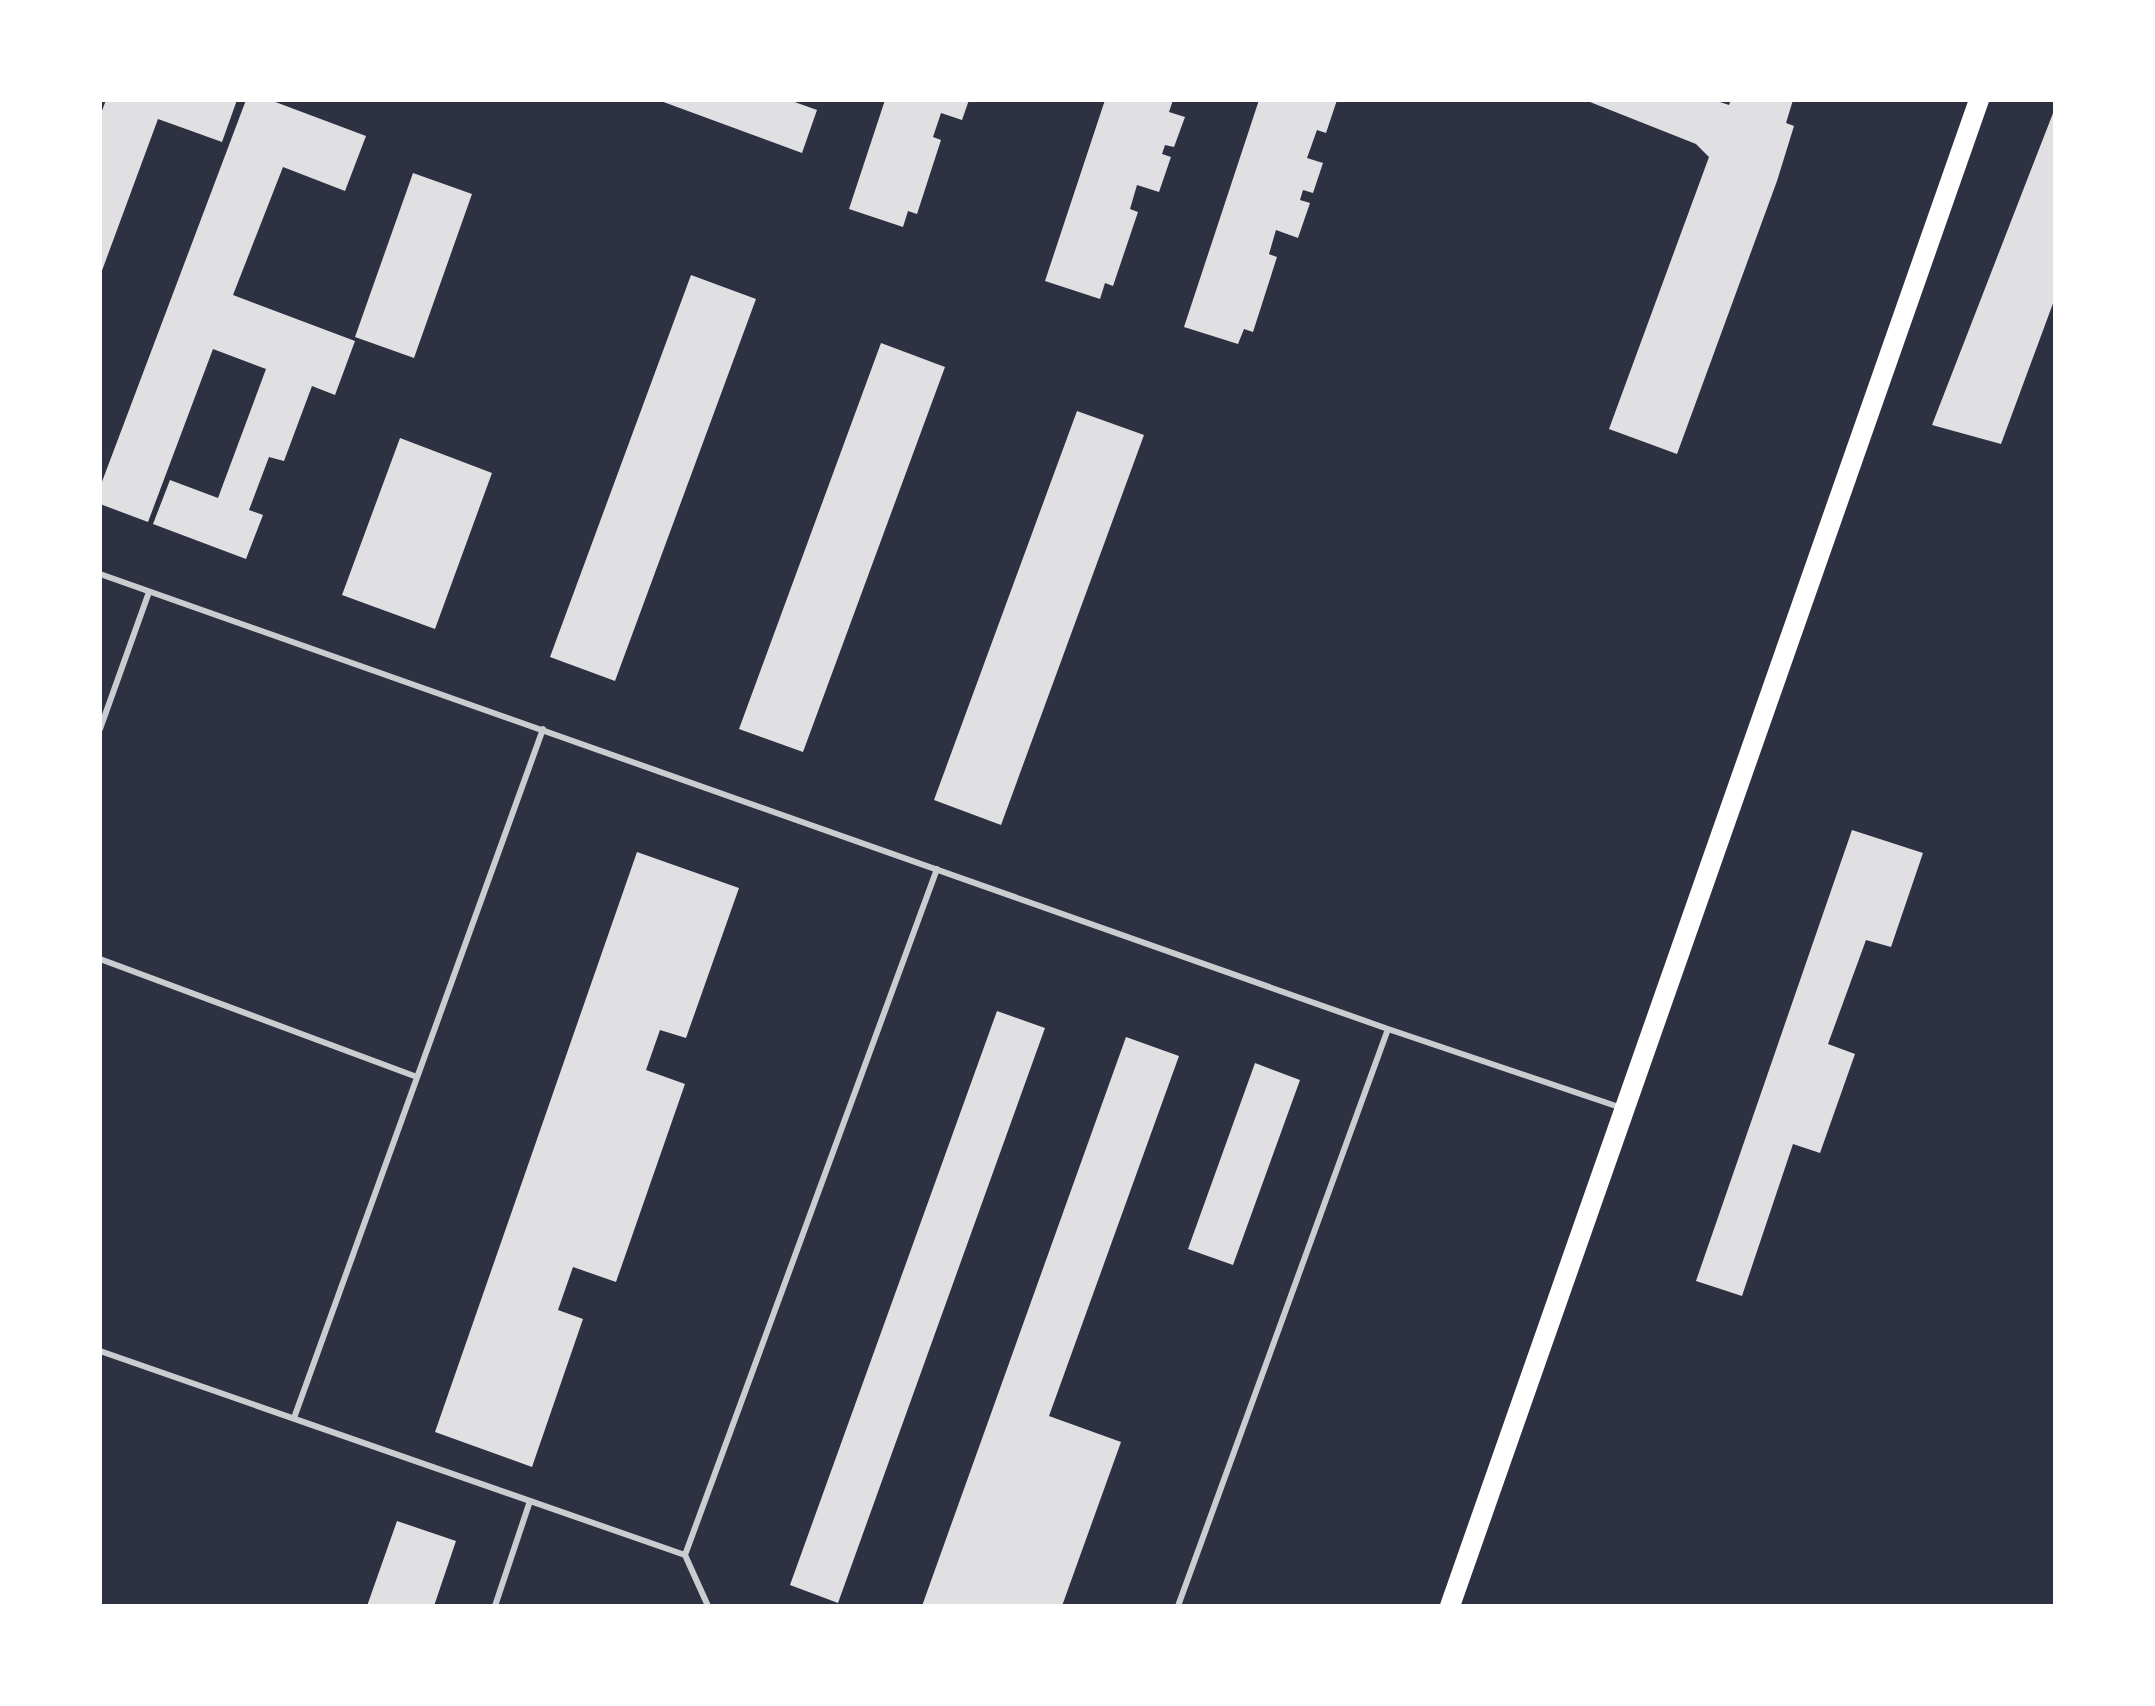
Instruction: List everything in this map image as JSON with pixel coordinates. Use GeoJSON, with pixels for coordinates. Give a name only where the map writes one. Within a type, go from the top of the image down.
{"type":"FeatureCollection","features":[{"type":"Feature","properties":{"kind":"main road"},"geometry":{"type":"LineString","coordinates":[[1450,1606],[1979,100]]}},
{"type":"Feature","properties":{"kind":"lane"},"geometry":{"type":"LineString","coordinates":[[100,574],[1388,1029],[1625,1109]]}},
{"type":"Feature","properties":{"kind":"lane"},"geometry":{"type":"LineString","coordinates":[[100,729],[149,592]]}},
{"type":"Feature","properties":{"kind":"lane"},"geometry":{"type":"LineString","coordinates":[[294,1418],[543,729]]}},
{"type":"Feature","properties":{"kind":"lane"},"geometry":{"type":"LineString","coordinates":[[708,1606],[685,1555],[937,869]]}},
{"type":"Feature","properties":{"kind":"lane"},"geometry":{"type":"LineString","coordinates":[[100,959],[417,1077]]}},
{"type":"Feature","properties":{"kind":"lane"},"geometry":{"type":"LineString","coordinates":[[1178,1606],[1388,1029]]}},
{"type":"Feature","properties":{"kind":"lane"},"geometry":{"type":"LineString","coordinates":[[100,1351],[685,1555]]}},
{"type":"Feature","properties":{"kind":"lane"},"geometry":{"type":"LineString","coordinates":[[495,1606],[530,1501]]}},
{"type":"Feature","properties":{"kind":"building"},"geometry":{"type":"Polygon","coordinates":[[[106,100],[237,100],[222,142],[158,119],[100,276],[100,116],[106,100]]]}},
{"type":"Feature","properties":{"kind":"building"},"geometry":{"type":"Polygon","coordinates":[[[246,100],[270,100],[366,136],[345,191],[283,167],[233,295],[355,341],[335,395],[312,386],[284,461],[269,457],[249,510],[263,515],[246,559],[153,524],[170,480],[218,498],[266,369],[213,349],[148,522],[100,504],[100,487],[246,100]]]}},
{"type":"Feature","properties":{"kind":"building"},"geometry":{"type":"Polygon","coordinates":[[[658,100],[789,100],[817,110],[802,153],[658,100]]]}},
{"type":"Feature","properties":{"kind":"building"},"geometry":{"type":"Polygon","coordinates":[[[885,100],[969,100],[962,120],[941,113],[933,137],[941,140],[917,214],[908,211],[903,227],[849,209],[885,100]]]}},
{"type":"Feature","properties":{"kind":"building"},"geometry":{"type":"Polygon","coordinates":[[[1105,100],[1173,100],[1169,112],[1185,117],[1174,147],[1165,145],[1162,154],[1171,157],[1159,192],[1137,185],[1130,209],[1138,212],[1113,286],[1105,283],[1100,299],[1045,281],[1105,100]]]}},
{"type":"Feature","properties":{"kind":"building"},"geometry":{"type":"Polygon","coordinates":[[[1259,100],[1337,100],[1326,133],[1317,130],[1307,158],[1323,163],[1313,193],[1303,190],[1300,200],[1310,203],[1298,238],[1276,230],[1269,254],[1277,257],[1253,332],[1244,329],[1238,344],[1184,327],[1259,100]]]}},
{"type":"Feature","properties":{"kind":"building"},"geometry":{"type":"Polygon","coordinates":[[[1585,100],[1714,100],[1729,105],[1731,100],[1793,100],[1786,123],[1794,126],[1777,181],[1677,454],[1609,429],[1709,157],[1696,144],[1585,100]]]}},
{"type":"Feature","properties":{"kind":"building"},"geometry":{"type":"Polygon","coordinates":[[[2055,108],[2055,298],[2001,444],[1932,425],[2055,108]]]}},
{"type":"Feature","properties":{"kind":"building"},"geometry":{"type":"Polygon","coordinates":[[[413,173],[472,194],[414,358],[355,337],[413,173]]]}},
{"type":"Feature","properties":{"kind":"building"},"geometry":{"type":"Polygon","coordinates":[[[691,275],[756,299],[615,681],[550,657],[691,275]]]}},
{"type":"Feature","properties":{"kind":"building"},"geometry":{"type":"Polygon","coordinates":[[[881,343],[945,367],[803,752],[739,729],[881,343]]]}},
{"type":"Feature","properties":{"kind":"building"},"geometry":{"type":"Polygon","coordinates":[[[1077,411],[1144,435],[1001,825],[934,800],[1077,411]]]}},
{"type":"Feature","properties":{"kind":"building"},"geometry":{"type":"Polygon","coordinates":[[[400,438],[492,473],[435,629],[342,595],[400,438]]]}},
{"type":"Feature","properties":{"kind":"building"},"geometry":{"type":"Polygon","coordinates":[[[1852,830],[1923,853],[1891,947],[1866,940],[1828,1044],[1855,1054],[1820,1153],[1793,1144],[1742,1296],[1696,1281],[1852,830]]]}},
{"type":"Feature","properties":{"kind":"building"},"geometry":{"type":"Polygon","coordinates":[[[637,852],[739,888],[686,1038],[660,1030],[646,1070],[685,1084],[616,1282],[573,1267],[558,1310],[583,1319],[532,1467],[435,1432],[637,852]]]}},
{"type":"Feature","properties":{"kind":"building"},"geometry":{"type":"Polygon","coordinates":[[[997,1011],[1045,1028],[838,1603],[790,1585],[997,1011]]]}},
{"type":"Feature","properties":{"kind":"building"},"geometry":{"type":"Polygon","coordinates":[[[1126,1037],[1179,1056],[1049,1416],[1121,1442],[1062,1606],[922,1606],[1126,1037]]]}},
{"type":"Feature","properties":{"kind":"building"},"geometry":{"type":"Polygon","coordinates":[[[1255,1063],[1300,1080],[1233,1265],[1188,1249],[1255,1063]]]}},
{"type":"Feature","properties":{"kind":"building"},"geometry":{"type":"Polygon","coordinates":[[[397,1521],[456,1541],[434,1606],[367,1606],[397,1521]]]}}]}
